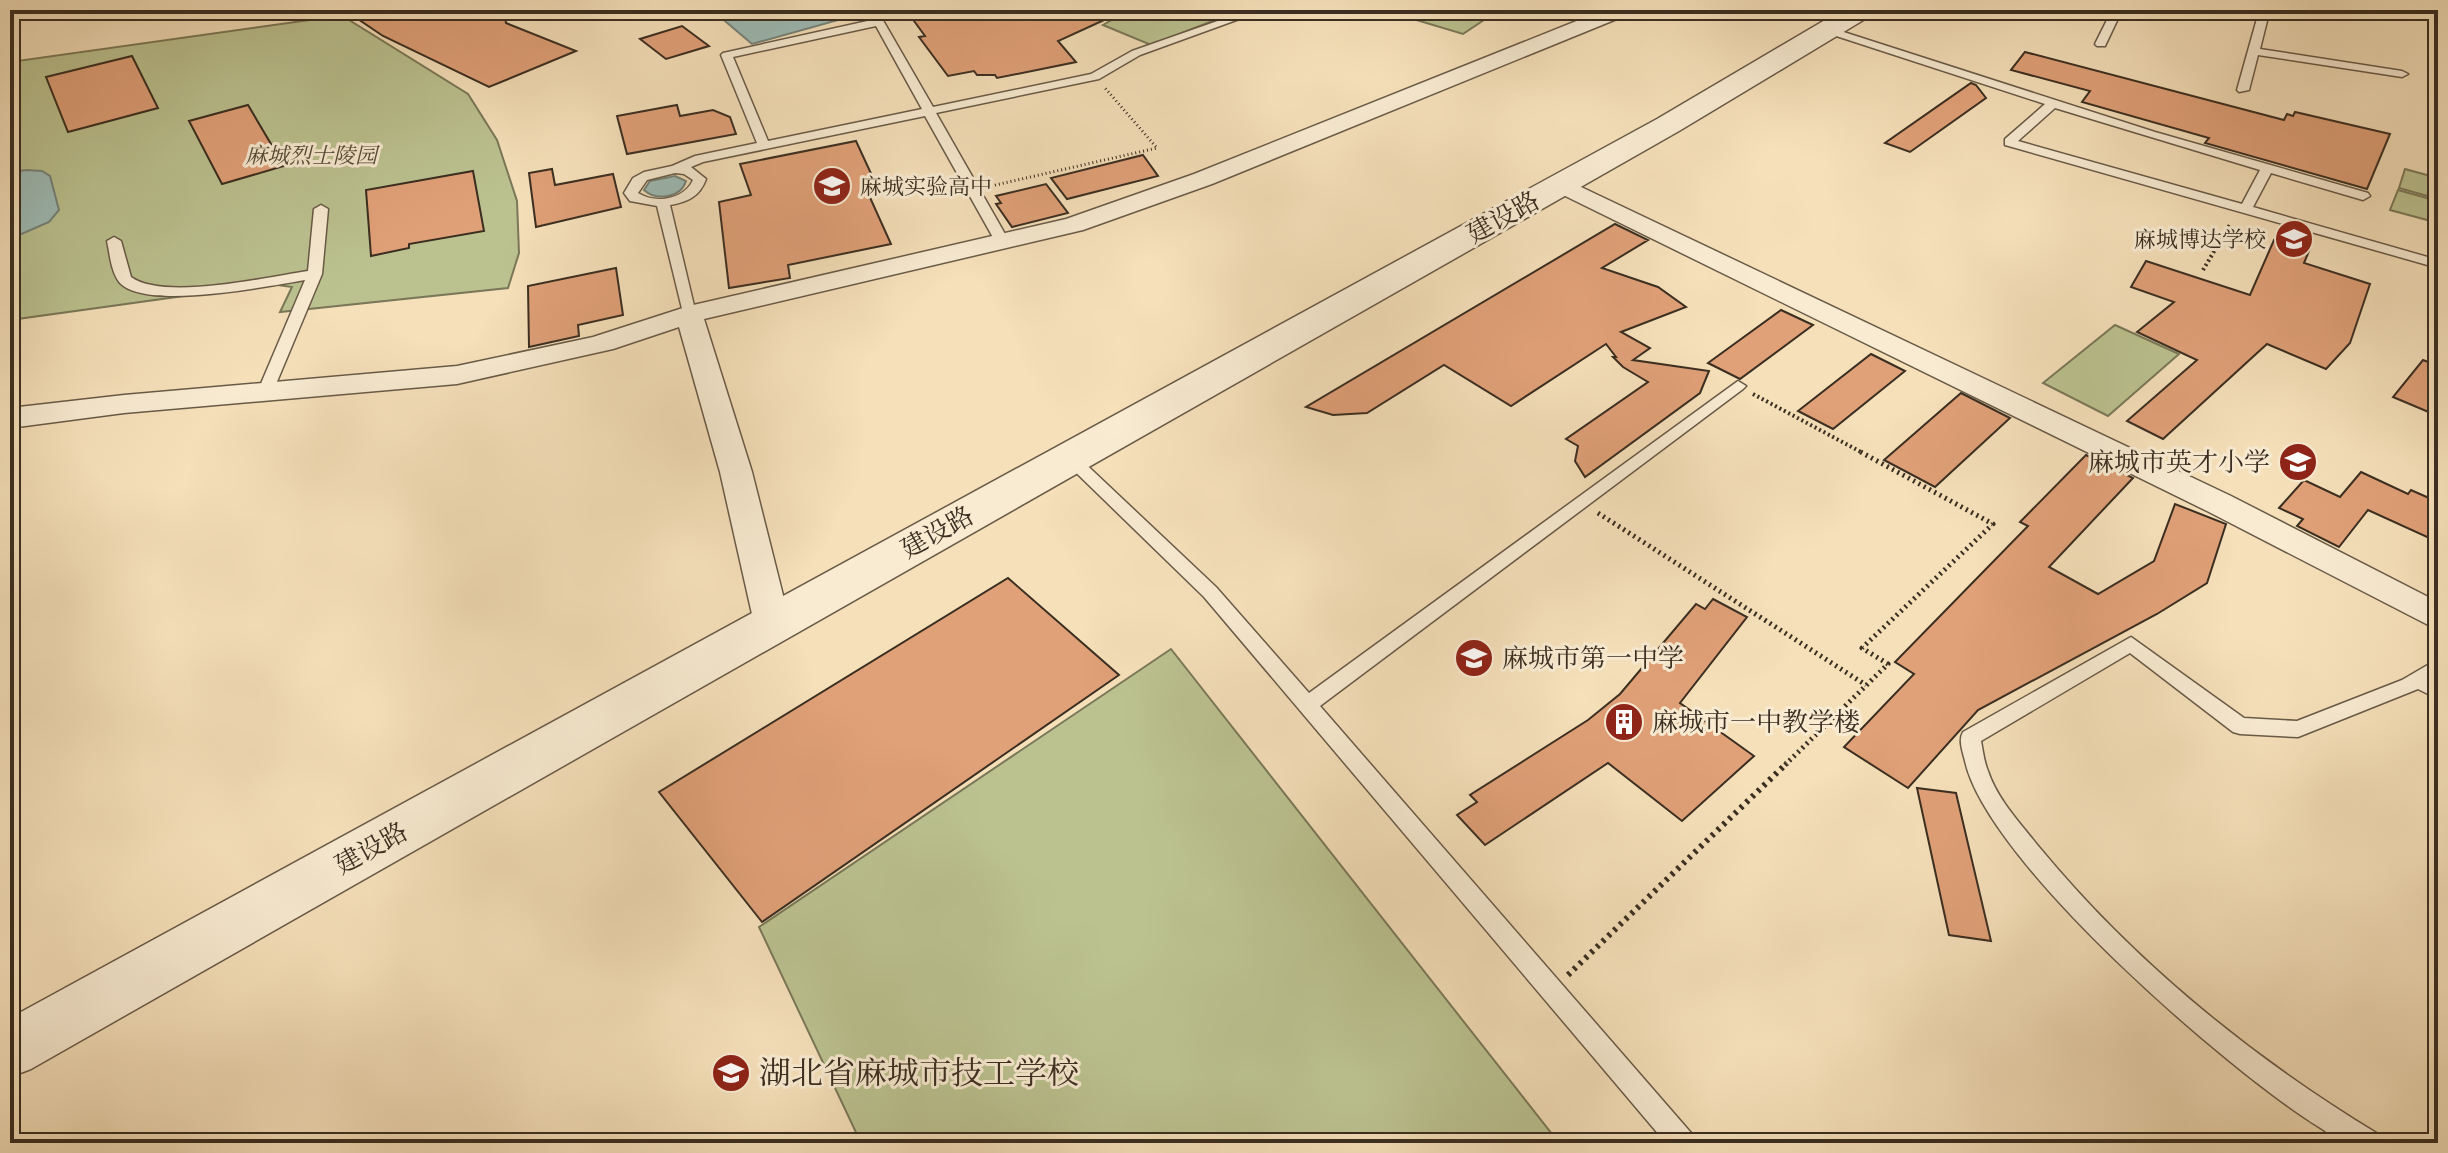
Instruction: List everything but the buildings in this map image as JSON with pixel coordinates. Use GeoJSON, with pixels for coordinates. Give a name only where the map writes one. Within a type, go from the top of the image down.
{"type":"FeatureCollection","features":[{"type":"Feature","properties":{"kind":"street"},"geometry":{"type":"LineString","coordinates":[[10,418],[124,404],[457,375],[603,343],[689,314],[1074,225],[1131,206],[1622,10]]}},
{"type":"Feature","properties":{"kind":"street","name":"建设路"},"geometry":{"type":"LineString","coordinates":[[10,1049],[1560,184],[1851,15]]}},
{"type":"Feature","properties":{"kind":"street"},"geometry":{"type":"LineString","coordinates":[[1560,184],[2220,504],[2438,617]]}},
{"type":"Feature","properties":{"kind":"street"},"geometry":{"type":"LineString","coordinates":[[689,314],[736,472],[772,623]]}},
{"type":"Feature","properties":{"kind":"lane"},"geometry":{"type":"LineString","coordinates":[[872,10],[1002,241]]}},
{"type":"Feature","properties":{"kind":"lane"},"geometry":{"type":"LineString","coordinates":[[675,169],[695,174],[700,179],[699,186],[682,198],[663,203],[635,198],[631,193],[632,186],[649,174],[675,169],[699,159],[1095,77],[1136,53],[1259,10]]}},
{"type":"Feature","properties":{"kind":"lane"},"geometry":{"type":"LineString","coordinates":[[2101,44],[2117,10]]}},
{"type":"Feature","properties":{"kind":"lane"},"geometry":{"type":"LineString","coordinates":[[2243,90],[2264,13],[2244,10]]}},
{"type":"Feature","properties":{"kind":"lane"},"geometry":{"type":"LineString","coordinates":[[1851,15],[2052,104],[2363,196]]}},
{"type":"Feature","properties":{"kind":"lane"},"geometry":{"type":"LineString","coordinates":[[764,146],[727,55],[879,22]]}},
{"type":"Feature","properties":{"kind":"lane"},"geometry":{"type":"LineString","coordinates":[[2253,51],[2402,74]]}},
{"type":"Feature","properties":{"kind":"lane"},"geometry":{"type":"LineString","coordinates":[[2052,104],[2009,142],[2438,264]]}},
{"type":"Feature","properties":{"kind":"lane"},"geometry":{"type":"LineString","coordinates":[[2246,209],[2267,168]]}},
{"type":"Feature","properties":{"kind":"lane"},"geometry":{"type":"LineString","coordinates":[[663,203],[689,314]]}},
{"type":"Feature","properties":{"kind":"lane"},"geometry":{"type":"LineString","coordinates":[[265,393],[315,274],[321,209]]}},
{"type":"Feature","properties":{"kind":"lane"},"geometry":{"type":"LineString","coordinates":[[114,241],[120,270],[128,283],[148,291],[177,293],[315,274]]}},
{"type":"Feature","properties":{"kind":"lane"},"geometry":{"type":"LineString","coordinates":[[1307,705],[1738,386]]}},
{"type":"Feature","properties":{"kind":"lane"},"geometry":{"type":"LineString","coordinates":[[1069,458],[1210,592],[1683,1143]]}},
{"type":"Feature","properties":{"kind":"lane"},"geometry":{"type":"LineString","coordinates":[[2369,1143],[2281,1087],[2141,970],[2030,855],[1977,776],[1969,752],[1970,738],[2131,644],[2240,726],[2298,729],[2409,685],[2438,666]]}},
{"type":"Feature","properties":{"kind":"lane"},"geometry":{"type":"LineString","coordinates":[[2418,679],[2438,691]]}},
{"type":"Feature","properties":{"kind":"path"},"geometry":{"type":"LineString","coordinates":[[974,190],[1157,148],[1095,77]]}},
{"type":"Feature","properties":{"kind":"path"},"geometry":{"type":"LineString","coordinates":[[2203,270],[2231,222],[2246,209]]}},
{"type":"Feature","properties":{"kind":"path"},"geometry":{"type":"LineString","coordinates":[[1552,990],[1888,664],[1862,648],[1993,524],[1738,386]]}},
{"type":"Feature","properties":{"kind":"path"},"geometry":{"type":"LineString","coordinates":[[1581,502],[1866,685]]}},
{"type":"Feature","properties":{"kind":"green space"},"geometry":{"type":"Polygon","coordinates":[[[1094,10],[1241,10],[1151,45],[1103,25],[1115,18],[1094,10]]]}},
{"type":"Feature","properties":{"kind":"green space"},"geometry":{"type":"Polygon","coordinates":[[[1383,10],[1522,10],[1487,18],[1463,34],[1383,10]]]}},
{"type":"Feature","properties":{"kind":"green space","name":"麻城烈士陵园"},"geometry":{"type":"Polygon","coordinates":[[[317,19],[349,20],[468,94],[497,140],[517,201],[519,253],[508,288],[280,312],[292,287],[271,284],[10,320],[10,62],[317,19]]]}},
{"type":"Feature","properties":{"kind":"green space"},"geometry":{"type":"Polygon","coordinates":[[[2405,169],[2438,178],[2438,199],[2399,188],[2405,169]]]}},
{"type":"Feature","properties":{"kind":"green space"},"geometry":{"type":"Polygon","coordinates":[[[2398,190],[2438,201],[2438,223],[2390,210],[2398,190]]]}},
{"type":"Feature","properties":{"kind":"green space"},"geometry":{"type":"Polygon","coordinates":[[[2115,325],[2179,354],[2108,416],[2043,383],[2115,325]]]}},
{"type":"Feature","properties":{"kind":"green space"},"geometry":{"type":"Polygon","coordinates":[[[1171,649],[1559,1143],[861,1143],[759,927],[1171,649]]]}},
{"type":"Feature","properties":{"kind":"water"},"geometry":{"type":"Polygon","coordinates":[[[712,10],[734,10],[730,12],[736,18],[745,16],[740,10],[844,10],[849,17],[752,44],[712,10]]]}},
{"type":"Feature","properties":{"kind":"water"},"geometry":{"type":"Polygon","coordinates":[[[42,171],[50,176],[59,210],[49,222],[10,239],[10,172],[42,171]]]}},
{"type":"Feature","properties":{"kind":"water"},"geometry":{"type":"Polygon","coordinates":[[[675,176],[686,181],[674,194],[655,196],[644,190],[650,181],[675,176]]]}},
{"type":"Feature","properties":{"kind":"place","name":"麻城实验高中"},"geometry":{"type":"Point","coordinates":[832,186]}},
{"type":"Feature","properties":{"kind":"place","name":"麻城博达学校"},"geometry":{"type":"Point","coordinates":[2294,239]}},
{"type":"Feature","properties":{"kind":"place","name":"麻城市英才小学"},"geometry":{"type":"Point","coordinates":[2298,462]}},
{"type":"Feature","properties":{"kind":"place","name":"麻城市第一中学"},"geometry":{"type":"Point","coordinates":[1474,658]}},
{"type":"Feature","properties":{"kind":"place","name":"麻城市一中教学楼"},"geometry":{"type":"Point","coordinates":[1624,722]}},
{"type":"Feature","properties":{"kind":"place","name":"湖北省麻城市技工学校"},"geometry":{"type":"Point","coordinates":[731,1073]}}]}
